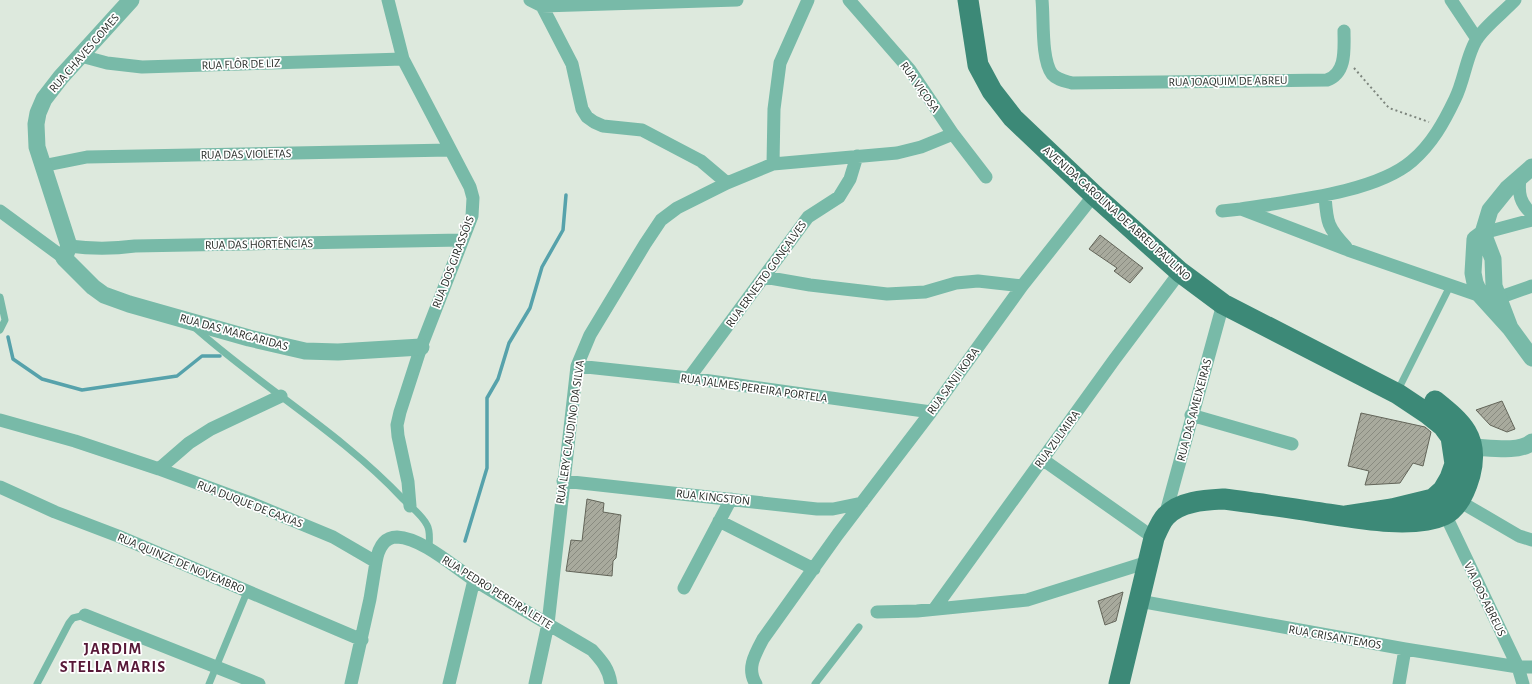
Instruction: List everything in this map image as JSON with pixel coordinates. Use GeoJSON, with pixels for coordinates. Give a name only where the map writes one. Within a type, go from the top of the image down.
{"type":"FeatureCollection","features":[{"type":"Feature","properties":{"kind":"main road","name":"AVENIDA CAROLINA DE ABREU PAULINO"},"geometry":{"type":"LineString","coordinates":[[968,0],[978,65],[992,90],[1013,118],[1094,195],[1180,272],[1223,304],[1325,358],[1398,394],[1443,426],[1451,437],[1462,447]]}},
{"type":"Feature","properties":{"kind":"main road","name":"AVENIDA CAROLINA DE ABREU PAULINO"},"geometry":{"type":"LineString","coordinates":[[1362,375],[1401,384],[1435,401],[1466,429],[1462,447],[1450,478],[1443,490],[1446,505]]}},
{"type":"Feature","properties":{"kind":"main road"},"geometry":{"type":"LineString","coordinates":[[1119,684],[1154,538],[1165,516],[1182,505],[1200,501],[1224,499],[1346,516],[1392,509],[1446,505]]}},
{"type":"Feature","properties":{"kind":"street","name":"RUA CHAVES GOMES"},"geometry":{"type":"LineString","coordinates":[[67,252],[57,205],[42,166],[35,136],[38,113],[44,99],[61,77],[81,56],[109,22],[131,0]]}},
{"type":"Feature","properties":{"kind":"street","name":"RUA DOS GIRASSÓIS"},"geometry":{"type":"LineString","coordinates":[[388,0],[403,59],[470,187],[473,198],[472,216],[421,347],[397,425],[408,482],[410,506]]}},
{"type":"Feature","properties":{"kind":"street"},"geometry":{"type":"LineString","coordinates":[[727,182],[701,162],[642,130],[604,126],[587,117],[582,109],[572,64],[536,3],[737,0]]}},
{"type":"Feature","properties":{"kind":"street"},"geometry":{"type":"LineString","coordinates":[[773,164],[774,109],[780,64],[808,0]]}},
{"type":"Feature","properties":{"kind":"street","name":"RUA VIÇOSA"},"geometry":{"type":"LineString","coordinates":[[849,0],[910,70],[953,134],[986,177]]}},
{"type":"Feature","properties":{"kind":"street","name":"RUA JOAQUIM DE ABREU"},"geometry":{"type":"LineString","coordinates":[[1042,0],[1046,59],[1052,74],[1062,81],[1072,83],[1327,80],[1334,78],[1339,72],[1344,56],[1344,31]]}},
{"type":"Feature","properties":{"kind":"street"},"geometry":{"type":"LineString","coordinates":[[1451,0],[1476,39]]}},
{"type":"Feature","properties":{"kind":"street"},"geometry":{"type":"LineString","coordinates":[[1222,210],[1241,209],[1325,196],[1396,172],[1412,161],[1428,145],[1441,126],[1456,97],[1476,39],[1515,0]]}},
{"type":"Feature","properties":{"kind":"street","name":"RUA FLÔR DE LIZ"},"geometry":{"type":"LineString","coordinates":[[81,56],[107,63],[142,67],[403,59]]}},
{"type":"Feature","properties":{"kind":"street","name":"RUA LERY CLAUDINO DA SILVA"},"geometry":{"type":"LineString","coordinates":[[535,684],[548,624],[577,366],[590,334],[661,220],[677,208],[727,182],[773,164],[897,153],[921,147],[953,134]]}},
{"type":"Feature","properties":{"kind":"street","name":"RUA DAS VIOLETAS"},"geometry":{"type":"LineString","coordinates":[[42,166],[87,157],[450,150]]}},
{"type":"Feature","properties":{"kind":"street","name":"RUA ERNESTO GONÇALVES"},"geometry":{"type":"LineString","coordinates":[[688,378],[808,217],[840,197],[850,179],[857,156]]}},
{"type":"Feature","properties":{"kind":"street"},"geometry":{"type":"LineString","coordinates":[[1526,172],[1518,192],[1521,202],[1532,214]]}},
{"type":"Feature","properties":{"kind":"street"},"geometry":{"type":"LineString","coordinates":[[1510,328],[1494,286],[1493,259],[1483,233],[1490,210],[1507,189],[1526,172]]}},
{"type":"Feature","properties":{"kind":"street","name":"RUA SANJI KOBA"},"geometry":{"type":"LineString","coordinates":[[756,684],[750,669],[763,639],[1022,286],[1094,195]]}},
{"type":"Feature","properties":{"kind":"street"},"geometry":{"type":"LineString","coordinates":[[1325,196],[1328,225],[1334,235],[1348,250]]}},
{"type":"Feature","properties":{"kind":"street"},"geometry":{"type":"LineString","coordinates":[[1241,209],[1348,250],[1481,296],[1498,298],[1532,286]]}},
{"type":"Feature","properties":{"kind":"street"},"geometry":{"type":"LineString","coordinates":[[0,210],[67,252]]}},
{"type":"Feature","properties":{"kind":"street"},"geometry":{"type":"LineString","coordinates":[[1532,220],[1483,233],[1475,239],[1473,259],[1475,283],[1481,296],[1510,328],[1532,358]]}},
{"type":"Feature","properties":{"kind":"street","name":"RUA DAS HORTÊNCIAS"},"geometry":{"type":"LineString","coordinates":[[67,252],[143,246],[462,240]]}},
{"type":"Feature","properties":{"kind":"street","name":"RUA DAS MARGARIDAS"},"geometry":{"type":"LineString","coordinates":[[67,252],[93,287],[104,295],[186,320],[305,351],[338,352],[421,347]]}},
{"type":"Feature","properties":{"kind":"street","name":"RUA ZULMIRA"},"geometry":{"type":"LineString","coordinates":[[935,608],[1042,459],[1180,272]]}},
{"type":"Feature","properties":{"kind":"street"},"geometry":{"type":"LineString","coordinates":[[764,277],[810,285],[887,294],[924,292],[956,283],[978,281],[1022,286]]}},
{"type":"Feature","properties":{"kind":"street","name":"RUA DAS AMEIXEIRAS"},"geometry":{"type":"LineString","coordinates":[[1165,516],[1223,304]]}},
{"type":"Feature","properties":{"kind":"street","name":"RUA JALMES PEREIRA PORTELA"},"geometry":{"type":"LineString","coordinates":[[577,366],[688,378],[931,412]]}},
{"type":"Feature","properties":{"kind":"street"},"geometry":{"type":"LineString","coordinates":[[159,469],[189,443],[211,429],[281,396]]}},
{"type":"Feature","properties":{"kind":"street"},"geometry":{"type":"LineString","coordinates":[[1192,415],[1292,444]]}},
{"type":"Feature","properties":{"kind":"street","name":"RUA DUQUE DE CAXIAS"},"geometry":{"type":"LineString","coordinates":[[0,420],[75,441],[159,469],[333,537],[376,562]]}},
{"type":"Feature","properties":{"kind":"street"},"geometry":{"type":"LineString","coordinates":[[1462,447],[1510,449],[1528,445],[1532,442]]}},
{"type":"Feature","properties":{"kind":"street"},"geometry":{"type":"LineString","coordinates":[[1042,459],[1154,538]]}},
{"type":"Feature","properties":{"kind":"street","name":"RUA KINGSTON"},"geometry":{"type":"LineString","coordinates":[[563,481],[833,509],[862,503]]}},
{"type":"Feature","properties":{"kind":"street","name":"RUA QUINZE DE NOVEMBRO"},"geometry":{"type":"LineString","coordinates":[[0,488],[55,512],[118,536],[362,640]]}},
{"type":"Feature","properties":{"kind":"street"},"geometry":{"type":"LineString","coordinates":[[684,588],[731,499]]}},
{"type":"Feature","properties":{"kind":"street"},"geometry":{"type":"LineString","coordinates":[[1446,505],[1518,536],[1532,540]]}},
{"type":"Feature","properties":{"kind":"street","name":"VIA DOS ABREUS"},"geometry":{"type":"LineString","coordinates":[[1446,505],[1518,667],[1523,684]]}},
{"type":"Feature","properties":{"kind":"street"},"geometry":{"type":"LineString","coordinates":[[719,521],[814,569]]}},
{"type":"Feature","properties":{"kind":"street","name":"RUA PEDRO PEREIRA LEITE"},"geometry":{"type":"LineString","coordinates":[[376,562],[380,547],[391,538],[407,539],[429,550],[474,580],[592,650],[605,664],[610,676],[611,684]]}},
{"type":"Feature","properties":{"kind":"street"},"geometry":{"type":"LineString","coordinates":[[351,684],[362,640],[376,562]]}},
{"type":"Feature","properties":{"kind":"street"},"geometry":{"type":"LineString","coordinates":[[877,612],[917,611],[1027,600],[1148,562]]}},
{"type":"Feature","properties":{"kind":"street"},"geometry":{"type":"LineString","coordinates":[[449,684],[474,580]]}},
{"type":"Feature","properties":{"kind":"street","name":"RUA CRISANTEMOS"},"geometry":{"type":"LineString","coordinates":[[1139,601],[1405,649],[1518,667],[1532,667]]}},
{"type":"Feature","properties":{"kind":"street"},"geometry":{"type":"LineString","coordinates":[[85,615],[260,684]]}},
{"type":"Feature","properties":{"kind":"street"},"geometry":{"type":"LineString","coordinates":[[1399,684],[1405,649]]}},
{"type":"Feature","properties":{"kind":"lane"},"geometry":{"type":"LineString","coordinates":[[1401,384],[1450,286]]}},
{"type":"Feature","properties":{"kind":"lane"},"geometry":{"type":"LineString","coordinates":[[0,297],[4,322],[0,330]]}},
{"type":"Feature","properties":{"kind":"lane"},"geometry":{"type":"LineString","coordinates":[[186,320],[219,349],[380,475],[423,518],[428,527],[429,550]]}},
{"type":"Feature","properties":{"kind":"lane"},"geometry":{"type":"LineString","coordinates":[[209,684],[247,592]]}},
{"type":"Feature","properties":{"kind":"lane"},"geometry":{"type":"LineString","coordinates":[[37,684],[69,623],[73,618],[85,615]]}},
{"type":"Feature","properties":{"kind":"lane"},"geometry":{"type":"LineString","coordinates":[[815,684],[859,627]]}},
{"type":"Feature","properties":{"kind":"path"},"geometry":{"type":"LineString","coordinates":[[1344,56],[1389,108],[1441,126]]}},
{"type":"Feature","properties":{"kind":"building"},"geometry":{"type":"Polygon","coordinates":[[[1100,235],[1143,268],[1130,283],[1114,271],[1117,268],[1089,249],[1100,235]]]}},
{"type":"Feature","properties":{"kind":"building"},"geometry":{"type":"Polygon","coordinates":[[[1502,401],[1515,429],[1507,432],[1490,425],[1476,410],[1502,401]]]}},
{"type":"Feature","properties":{"kind":"building"},"geometry":{"type":"Polygon","coordinates":[[[1361,413],[1425,427],[1431,432],[1423,466],[1413,463],[1400,483],[1365,485],[1369,471],[1348,466],[1361,413]]]}},
{"type":"Feature","properties":{"kind":"building"},"geometry":{"type":"Polygon","coordinates":[[[587,499],[604,503],[603,512],[621,515],[616,558],[613,561],[612,576],[566,571],[571,540],[582,541],[587,499]]]}},
{"type":"Feature","properties":{"kind":"building"},"geometry":{"type":"Polygon","coordinates":[[[1123,592],[1116,621],[1105,625],[1098,601],[1123,592]]]}},
{"type":"Feature","properties":{"kind":"waterway"},"geometry":{"type":"LineString","coordinates":[[465,541],[487,468],[487,398],[498,379],[509,343],[530,308],[542,267],[563,230],[566,195]]}},
{"type":"Feature","properties":{"kind":"waterway"},"geometry":{"type":"LineString","coordinates":[[8,337],[13,359],[42,379],[82,390],[177,376],[202,356],[220,356]]}},
{"type":"Feature","properties":{"kind":"district","name":"JARDIM STELLA MARIS"},"geometry":{"type":"Point","coordinates":[113,658]}}]}
